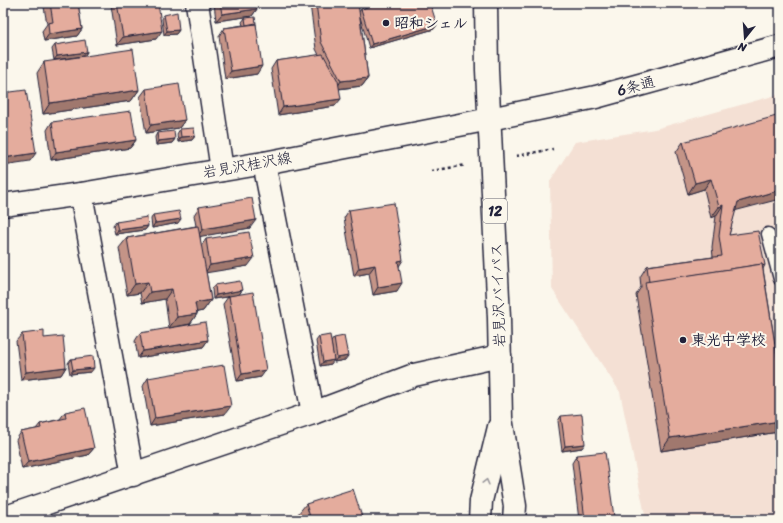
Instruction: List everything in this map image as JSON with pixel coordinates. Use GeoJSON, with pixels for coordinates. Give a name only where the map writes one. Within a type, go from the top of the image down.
{"type":"FeatureCollection","features":[{"type":"Feature","properties":{"kind":"main road"},"geometry":{"type":"LineString","coordinates":[[197,3],[222,170]]}},
{"type":"Feature","properties":{"kind":"main road","name":"岩見沢バイパス"},"geometry":{"type":"LineString","coordinates":[[486,3],[500,356],[501,418],[515,506],[514,520]]}},
{"type":"Feature","properties":{"kind":"main road","name":"6条通"},"geometry":{"type":"LineString","coordinates":[[490,119],[596,96],[780,46]]}},
{"type":"Feature","properties":{"kind":"main road","name":"岩見沢桂沢線"},"geometry":{"type":"LineString","coordinates":[[3,205],[81,194],[222,170],[490,119]]}},
{"type":"Feature","properties":{"kind":"main road"},"geometry":{"type":"LineString","coordinates":[[264,162],[312,413]]}},
{"type":"Feature","properties":{"kind":"main road"},"geometry":{"type":"LineString","coordinates":[[81,194],[133,475]]}},
{"type":"Feature","properties":{"kind":"main road"},"geometry":{"type":"LineString","coordinates":[[3,518],[312,413],[414,375],[500,356]]}},
{"type":"Feature","properties":{"kind":"main road","name":"岩見沢バイパス"},"geometry":{"type":"LineString","coordinates":[[480,520],[481,501],[501,418]]}},
{"type":"Feature","properties":{"kind":"lane"},"geometry":{"type":"LineString","coordinates":[[768,234],[780,279]]}},
{"type":"Feature","properties":{"kind":"shaded area","name":"東光中学校"},"geometry":{"type":"Polygon","coordinates":[[[780,94],[780,520],[646,520],[620,392],[552,289],[550,181],[575,142],[655,129],[780,94]]]}},
{"type":"Feature","properties":{"kind":"building"},"geometry":{"type":"Polygon","coordinates":[[[50,3],[78,3],[82,29],[49,34],[48,23],[53,22],[50,3]]]}},
{"type":"Feature","properties":{"kind":"building"},"geometry":{"type":"Polygon","coordinates":[[[117,3],[158,3],[162,31],[123,37],[117,3]]]}},
{"type":"Feature","properties":{"kind":"building"},"geometry":{"type":"Polygon","coordinates":[[[220,3],[256,3],[257,9],[222,14],[220,3]]]}},
{"type":"Feature","properties":{"kind":"building"},"geometry":{"type":"Polygon","coordinates":[[[316,3],[358,3],[368,78],[341,81],[321,42],[316,3]]]}},
{"type":"Feature","properties":{"kind":"building"},"geometry":{"type":"Polygon","coordinates":[[[380,3],[430,3],[437,25],[372,44],[361,9],[380,3]]]}},
{"type":"Feature","properties":{"kind":"building"},"geometry":{"type":"Polygon","coordinates":[[[177,12],[179,30],[167,31],[164,15],[177,12]]]}},
{"type":"Feature","properties":{"kind":"building"},"geometry":{"type":"Polygon","coordinates":[[[255,17],[256,23],[246,25],[245,18],[255,17]]]}},
{"type":"Feature","properties":{"kind":"building"},"geometry":{"type":"Polygon","coordinates":[[[256,24],[262,66],[231,71],[224,28],[256,24]]]}},
{"type":"Feature","properties":{"kind":"building"},"geometry":{"type":"Polygon","coordinates":[[[85,40],[87,52],[57,56],[55,45],[85,40]]]}},
{"type":"Feature","properties":{"kind":"building"},"geometry":{"type":"Polygon","coordinates":[[[133,49],[139,90],[50,103],[44,62],[133,49]]]}},
{"type":"Feature","properties":{"kind":"building"},"geometry":{"type":"Polygon","coordinates":[[[323,54],[338,81],[341,99],[283,107],[276,61],[323,54]]]}},
{"type":"Feature","properties":{"kind":"building"},"geometry":{"type":"Polygon","coordinates":[[[179,84],[185,120],[151,125],[146,89],[179,84]]]}},
{"type":"Feature","properties":{"kind":"building"},"geometry":{"type":"Polygon","coordinates":[[[26,90],[36,153],[3,158],[3,93],[26,90]]]}},
{"type":"Feature","properties":{"kind":"building"},"geometry":{"type":"Polygon","coordinates":[[[131,111],[136,140],[56,152],[52,122],[131,111]]]}},
{"type":"Feature","properties":{"kind":"building"},"geometry":{"type":"Polygon","coordinates":[[[780,115],[780,190],[738,202],[729,235],[758,231],[765,265],[762,266],[762,264],[649,282],[647,266],[722,256],[719,236],[723,205],[719,207],[711,179],[695,183],[683,142],[780,115]]]}},
{"type":"Feature","properties":{"kind":"building"},"geometry":{"type":"Polygon","coordinates":[[[194,128],[195,136],[181,137],[180,129],[194,128]]]}},
{"type":"Feature","properties":{"kind":"building"},"geometry":{"type":"Polygon","coordinates":[[[174,131],[175,139],[158,141],[157,133],[174,131]]]}},
{"type":"Feature","properties":{"kind":"building"},"geometry":{"type":"Polygon","coordinates":[[[252,198],[256,220],[203,229],[199,207],[252,198]]]}},
{"type":"Feature","properties":{"kind":"building"},"geometry":{"type":"Polygon","coordinates":[[[394,203],[403,260],[398,261],[402,283],[378,287],[375,265],[359,268],[349,210],[394,203]]]}},
{"type":"Feature","properties":{"kind":"building"},"geometry":{"type":"Polygon","coordinates":[[[179,211],[181,219],[155,223],[153,215],[179,211]]]}},
{"type":"Feature","properties":{"kind":"building"},"geometry":{"type":"Polygon","coordinates":[[[147,217],[148,226],[118,230],[116,222],[147,217]]]}},
{"type":"Feature","properties":{"kind":"building"},"geometry":{"type":"Polygon","coordinates":[[[198,226],[211,300],[195,303],[197,314],[177,317],[172,289],[150,292],[148,282],[135,284],[127,238],[198,226]]]}},
{"type":"Feature","properties":{"kind":"building"},"geometry":{"type":"Polygon","coordinates":[[[249,232],[254,258],[210,265],[206,239],[249,232]]]}},
{"type":"Feature","properties":{"kind":"building"},"geometry":{"type":"Polygon","coordinates":[[[762,264],[780,375],[780,421],[670,438],[645,282],[762,264]]]}},
{"type":"Feature","properties":{"kind":"building"},"geometry":{"type":"Polygon","coordinates":[[[240,281],[242,290],[216,295],[215,285],[240,281]]]}},
{"type":"Feature","properties":{"kind":"building"},"geometry":{"type":"Polygon","coordinates":[[[253,292],[266,370],[242,374],[229,296],[253,292]]]}},
{"type":"Feature","properties":{"kind":"building"},"geometry":{"type":"Polygon","coordinates":[[[205,322],[208,340],[143,351],[140,333],[205,322]]]}},
{"type":"Feature","properties":{"kind":"building"},"geometry":{"type":"Polygon","coordinates":[[[44,331],[44,338],[63,336],[66,367],[26,372],[22,334],[44,331]]]}},
{"type":"Feature","properties":{"kind":"building"},"geometry":{"type":"Polygon","coordinates":[[[330,335],[334,360],[323,362],[319,337],[330,335]]]}},
{"type":"Feature","properties":{"kind":"building"},"geometry":{"type":"Polygon","coordinates":[[[344,336],[348,356],[337,358],[334,338],[344,336]]]}},
{"type":"Feature","properties":{"kind":"building"},"geometry":{"type":"Polygon","coordinates":[[[93,356],[94,368],[73,370],[71,359],[93,356]]]}},
{"type":"Feature","properties":{"kind":"building"},"geometry":{"type":"Polygon","coordinates":[[[224,365],[231,406],[155,418],[148,378],[224,365]]]}},
{"type":"Feature","properties":{"kind":"building"},"geometry":{"type":"Polygon","coordinates":[[[85,408],[94,448],[28,462],[21,432],[41,428],[40,424],[66,418],[65,412],[85,408]]]}},
{"type":"Feature","properties":{"kind":"building"},"geometry":{"type":"Polygon","coordinates":[[[582,414],[585,444],[565,446],[561,416],[582,414]]]}},
{"type":"Feature","properties":{"kind":"building"},"geometry":{"type":"Polygon","coordinates":[[[605,452],[614,517],[585,520],[577,455],[605,452]]]}},
{"type":"Feature","properties":{"kind":"building"},"geometry":{"type":"Polygon","coordinates":[[[353,489],[363,520],[311,520],[306,504],[353,489]]]}},
{"type":"Feature","properties":{"kind":"place","name":"昭和シェル"},"geometry":{"type":"Point","coordinates":[386,23]}},
{"type":"Feature","properties":{"kind":"place","name":"東光中学校"},"geometry":{"type":"Point","coordinates":[683,340]}}]}
